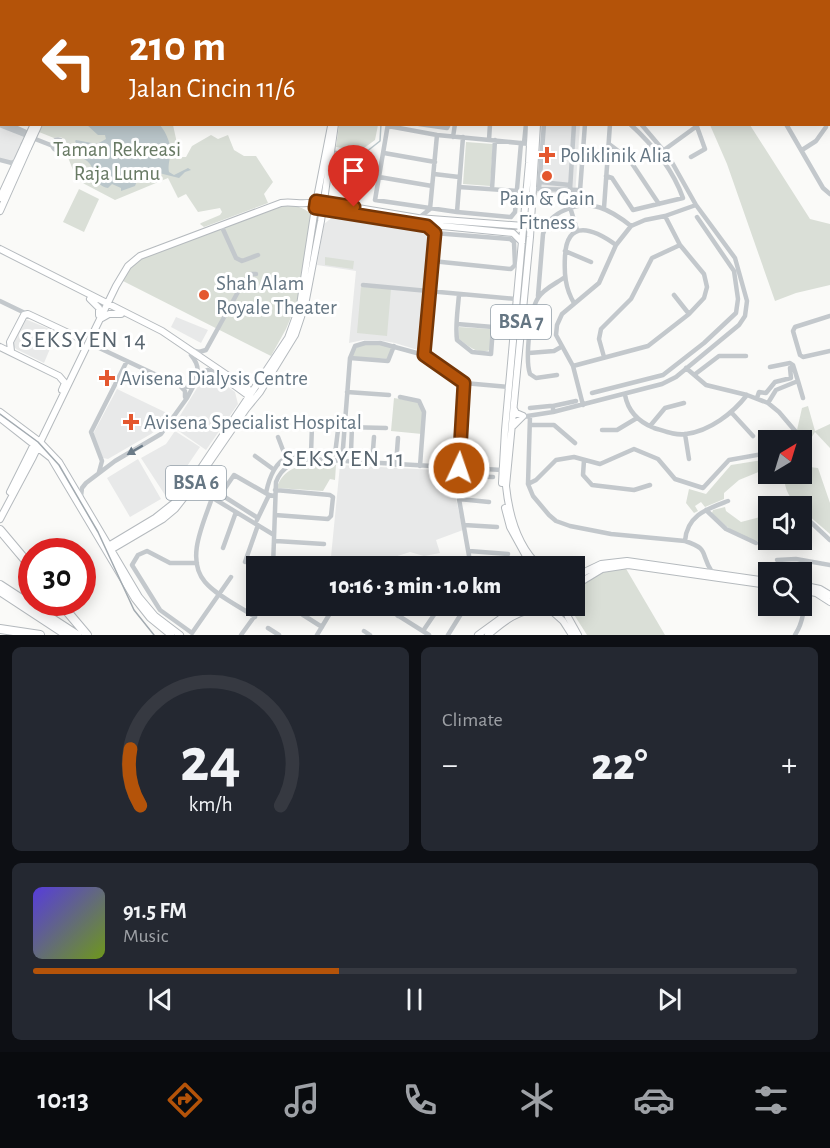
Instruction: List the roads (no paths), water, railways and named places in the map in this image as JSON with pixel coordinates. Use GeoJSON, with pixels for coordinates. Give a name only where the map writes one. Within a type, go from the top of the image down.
{"type":"FeatureCollection","features":[{"type":"Feature","properties":{"kind":"highway"},"geometry":{"type":"LineString","coordinates":[[0,529],[18,551]]}},
{"type":"Feature","properties":{"kind":"highway"},"geometry":{"type":"LineString","coordinates":[[0,585],[78,635]]}},
{"type":"Feature","properties":{"kind":"highway"},"geometry":{"type":"LineString","coordinates":[[0,591],[68,635]]}},
{"type":"Feature","properties":{"kind":"highway"},"geometry":{"type":"LineString","coordinates":[[71,616],[87,635]]}},
{"type":"Feature","properties":{"kind":"highway"},"geometry":{"type":"LineString","coordinates":[[0,629],[40,635]]}},
{"type":"Feature","properties":{"kind":"main road"},"geometry":{"type":"LineString","coordinates":[[0,211],[1,200],[33,126]]}},
{"type":"Feature","properties":{"kind":"main road"},"geometry":{"type":"LineString","coordinates":[[1,200],[38,126]]}},
{"type":"Feature","properties":{"kind":"main road","name":"BSA 6"},"geometry":{"type":"LineString","coordinates":[[264,380],[295,335],[302,315],[323,210],[322,189],[333,126]]}},
{"type":"Feature","properties":{"kind":"main road","name":"BSA 7"},"geometry":{"type":"LineString","coordinates":[[530,126],[525,143],[525,213],[509,387],[506,486],[510,513],[520,538],[532,556]]}},
{"type":"Feature","properties":{"kind":"main road","name":"BSA 7"},"geometry":{"type":"LineString","coordinates":[[512,417],[536,189],[537,126]]}},
{"type":"Feature","properties":{"kind":"main road"},"geometry":{"type":"LineString","coordinates":[[11,352],[10,342],[21,318],[28,314],[80,338],[87,337],[128,266],[140,256],[281,203],[312,200],[322,189],[336,204]]}},
{"type":"Feature","properties":{"kind":"main road","name":"BSA 6"},"geometry":{"type":"LineString","coordinates":[[108,549],[174,503],[244,409],[252,404],[288,338],[300,305],[314,204],[322,189]]}},
{"type":"Feature","properties":{"kind":"main road"},"geometry":{"type":"LineString","coordinates":[[301,202],[314,204],[324,202],[473,225],[513,233],[522,243]]}},
{"type":"Feature","properties":{"kind":"main road"},"geometry":{"type":"LineString","coordinates":[[301,202],[308,208],[313,219]]}},
{"type":"Feature","properties":{"kind":"main road"},"geometry":{"type":"LineString","coordinates":[[314,204],[323,210],[443,227],[516,223],[525,213]]}},
{"type":"Feature","properties":{"kind":"main road"},"geometry":{"type":"LineString","coordinates":[[321,221],[326,213],[335,212]]}},
{"type":"Feature","properties":{"kind":"main road"},"geometry":{"type":"LineString","coordinates":[[503,224],[524,226],[530,237]]}},
{"type":"Feature","properties":{"kind":"main road"},"geometry":{"type":"LineString","coordinates":[[1,253],[89,296],[108,301],[120,312],[162,331],[251,395],[264,380]]}},
{"type":"Feature","properties":{"kind":"main road"},"geometry":{"type":"LineString","coordinates":[[89,296],[105,298],[120,312],[219,372]]}},
{"type":"Feature","properties":{"kind":"main road"},"geometry":{"type":"LineString","coordinates":[[39,444],[42,433],[96,330],[100,317],[99,308],[89,296]]}},
{"type":"Feature","properties":{"kind":"main road"},"geometry":{"type":"LineString","coordinates":[[100,317],[120,312]]}},
{"type":"Feature","properties":{"kind":"main road"},"geometry":{"type":"LineString","coordinates":[[80,338],[84,345],[83,354]]}},
{"type":"Feature","properties":{"kind":"main road"},"geometry":{"type":"LineString","coordinates":[[0,347],[53,373],[65,383],[39,444],[0,510]]}},
{"type":"Feature","properties":{"kind":"main road"},"geometry":{"type":"LineString","coordinates":[[53,373],[68,375],[75,368]]}},
{"type":"Feature","properties":{"kind":"main road"},"geometry":{"type":"LineString","coordinates":[[237,385],[248,386],[264,380]]}},
{"type":"Feature","properties":{"kind":"main road"},"geometry":{"type":"LineString","coordinates":[[237,385],[243,396],[244,409]]}},
{"type":"Feature","properties":{"kind":"main road","name":"BSA 6"},"geometry":{"type":"LineString","coordinates":[[108,549],[163,519],[175,508],[194,486],[251,395]]}},
{"type":"Feature","properties":{"kind":"main road"},"geometry":{"type":"LineString","coordinates":[[513,406],[516,413],[527,416]]}},
{"type":"Feature","properties":{"kind":"main road"},"geometry":{"type":"LineString","coordinates":[[0,412],[23,429],[59,462],[100,530],[108,549],[139,597],[155,616],[180,635]]}},
{"type":"Feature","properties":{"kind":"main road"},"geometry":{"type":"LineString","coordinates":[[508,429],[527,416]]}},
{"type":"Feature","properties":{"kind":"main road"},"geometry":{"type":"LineString","coordinates":[[508,429],[508,420],[512,417]]}},
{"type":"Feature","properties":{"kind":"main road"},"geometry":{"type":"LineString","coordinates":[[0,418],[28,439],[39,444],[50,457],[108,549],[135,599],[150,618],[171,635]]}},
{"type":"Feature","properties":{"kind":"main road"},"geometry":{"type":"LineString","coordinates":[[23,429],[33,434],[42,433]]}},
{"type":"Feature","properties":{"kind":"main road","name":"BSA 7"},"geometry":{"type":"LineString","coordinates":[[508,429],[502,471],[506,514],[516,540],[525,556]]}},
{"type":"Feature","properties":{"kind":"main road"},"geometry":{"type":"LineString","coordinates":[[0,519],[31,456],[28,439]]}},
{"type":"Feature","properties":{"kind":"main road"},"geometry":{"type":"LineString","coordinates":[[31,456],[40,454],[50,457]]}},
{"type":"Feature","properties":{"kind":"main road"},"geometry":{"type":"LineString","coordinates":[[100,530],[110,539],[118,540]]}},
{"type":"Feature","properties":{"kind":"main road"},"geometry":{"type":"LineString","coordinates":[[118,562],[119,548],[128,539]]}},
{"type":"Feature","properties":{"kind":"main road"},"geometry":{"type":"LineString","coordinates":[[585,573],[611,562],[627,561],[712,572],[758,581]]}},
{"type":"Feature","properties":{"kind":"main road"},"geometry":{"type":"LineString","coordinates":[[585,579],[602,568],[628,565],[758,582]]}},
{"type":"Feature","properties":{"kind":"main road"},"geometry":{"type":"LineString","coordinates":[[812,587],[830,595]]}},
{"type":"Feature","properties":{"kind":"main road"},"geometry":{"type":"LineString","coordinates":[[812,593],[830,602]]}},
{"type":"Feature","properties":{"kind":"main road"},"geometry":{"type":"LineString","coordinates":[[478,635],[504,616]]}},
{"type":"Feature","properties":{"kind":"main road"},"geometry":{"type":"LineString","coordinates":[[488,635],[514,616]]}},
{"type":"Feature","properties":{"kind":"main road"},"geometry":{"type":"LineString","coordinates":[[557,616],[572,635]]}},
{"type":"Feature","properties":{"kind":"main road"},"geometry":{"type":"LineString","coordinates":[[567,616],[578,635]]}},
{"type":"Feature","properties":{"kind":"street"},"geometry":{"type":"LineString","coordinates":[[10,126],[53,144],[12,126]]}},
{"type":"Feature","properties":{"kind":"street"},"geometry":{"type":"LineString","coordinates":[[388,126],[375,200],[511,217],[515,212],[526,126]]}},
{"type":"Feature","properties":{"kind":"street"},"geometry":{"type":"LineString","coordinates":[[396,126],[436,135],[525,143]]}},
{"type":"Feature","properties":{"kind":"street"},"geometry":{"type":"LineString","coordinates":[[433,126],[447,128],[448,126]]}},
{"type":"Feature","properties":{"kind":"street"},"geometry":{"type":"LineString","coordinates":[[453,136],[455,126]]}},
{"type":"Feature","properties":{"kind":"street"},"geometry":{"type":"LineString","coordinates":[[489,140],[490,126]]}},
{"type":"Feature","properties":{"kind":"street"},"geometry":{"type":"LineString","coordinates":[[544,126],[540,182],[536,189],[574,189]]}},
{"type":"Feature","properties":{"kind":"street"},"geometry":{"type":"LineString","coordinates":[[604,208],[610,126]]}},
{"type":"Feature","properties":{"kind":"street"},"geometry":{"type":"LineString","coordinates":[[606,176],[612,178],[633,210],[683,197],[667,168],[647,140],[632,126]]}},
{"type":"Feature","properties":{"kind":"street"},"geometry":{"type":"LineString","coordinates":[[530,408],[553,409],[614,398],[626,399],[662,384],[686,368],[739,325],[746,316],[747,301],[735,258],[692,207],[664,150],[643,126]]}},
{"type":"Feature","properties":{"kind":"street"},"geometry":{"type":"LineString","coordinates":[[664,150],[695,126]]}},
{"type":"Feature","properties":{"kind":"street"},"geometry":{"type":"LineString","coordinates":[[691,157],[705,149],[696,126]]}},
{"type":"Feature","properties":{"kind":"street"},"geometry":{"type":"LineString","coordinates":[[787,126],[823,188],[830,194]]}},
{"type":"Feature","properties":{"kind":"street"},"geometry":{"type":"LineString","coordinates":[[574,189],[578,127]]}},
{"type":"Feature","properties":{"kind":"street"},"geometry":{"type":"LineString","coordinates":[[578,127],[574,189],[579,204]]}},
{"type":"Feature","properties":{"kind":"street"},"geometry":{"type":"LineString","coordinates":[[802,150],[816,141],[826,127]]}},
{"type":"Feature","properties":{"kind":"street"},"geometry":{"type":"LineString","coordinates":[[436,135],[430,208],[439,219]]}},
{"type":"Feature","properties":{"kind":"street"},"geometry":{"type":"LineString","coordinates":[[457,212],[463,137]]}},
{"type":"Feature","properties":{"kind":"street"},"geometry":{"type":"LineString","coordinates":[[492,189],[495,140]]}},
{"type":"Feature","properties":{"kind":"street"},"geometry":{"type":"LineString","coordinates":[[609,144],[629,159],[659,204]]}},
{"type":"Feature","properties":{"kind":"street"},"geometry":{"type":"LineString","coordinates":[[384,153],[435,162]]}},
{"type":"Feature","properties":{"kind":"street"},"geometry":{"type":"LineString","coordinates":[[0,160],[12,163],[17,160]]}},
{"type":"Feature","properties":{"kind":"street"},"geometry":{"type":"LineString","coordinates":[[434,174],[459,177]]}},
{"type":"Feature","properties":{"kind":"street"},"geometry":{"type":"LineString","coordinates":[[379,177],[432,186]]}},
{"type":"Feature","properties":{"kind":"street"},"geometry":{"type":"LineString","coordinates":[[540,182],[574,189]]}},
{"type":"Feature","properties":{"kind":"street"},"geometry":{"type":"LineString","coordinates":[[459,187],[517,191]]}},
{"type":"Feature","properties":{"kind":"street"},"geometry":{"type":"LineString","coordinates":[[557,375],[537,378],[531,376],[527,367],[531,317],[538,296],[541,242],[545,226],[555,215],[579,204],[604,208],[631,226]]}},
{"type":"Feature","properties":{"kind":"street"},"geometry":{"type":"LineString","coordinates":[[570,207],[577,230]]}},
{"type":"Feature","properties":{"kind":"street"},"geometry":{"type":"LineString","coordinates":[[583,405],[573,366],[556,335],[562,314],[586,296],[599,282],[616,245],[631,226],[645,219],[665,216],[692,207]]}},
{"type":"Feature","properties":{"kind":"street"},"geometry":{"type":"LineString","coordinates":[[418,218],[430,208]]}},
{"type":"Feature","properties":{"kind":"street"},"geometry":{"type":"LineString","coordinates":[[573,366],[648,346],[689,314],[704,298],[707,281],[680,245],[665,216]]}},
{"type":"Feature","properties":{"kind":"street"},"geometry":{"type":"LineString","coordinates":[[592,393],[663,375],[704,343],[736,313],[738,287],[734,271],[698,217]]}},
{"type":"Feature","properties":{"kind":"street"},"geometry":{"type":"LineString","coordinates":[[221,225],[236,258],[242,261],[258,255]]}},
{"type":"Feature","properties":{"kind":"street"},"geometry":{"type":"LineString","coordinates":[[424,225],[430,227],[435,233],[510,239],[514,242],[515,265],[511,269],[432,261]]}},
{"type":"Feature","properties":{"kind":"street"},"geometry":{"type":"LineString","coordinates":[[424,355],[435,233],[438,228],[443,227]]}},
{"type":"Feature","properties":{"kind":"street"},"geometry":{"type":"LineString","coordinates":[[574,303],[565,277],[565,251],[568,238],[577,230],[591,231],[616,245]]}},
{"type":"Feature","properties":{"kind":"street"},"geometry":{"type":"LineString","coordinates":[[604,357],[599,339],[601,329],[632,299],[652,258],[680,245]]}},
{"type":"Feature","properties":{"kind":"street"},"geometry":{"type":"LineString","coordinates":[[565,251],[591,262]]}},
{"type":"Feature","properties":{"kind":"street"},"geometry":{"type":"LineString","coordinates":[[729,261],[735,258]]}},
{"type":"Feature","properties":{"kind":"street"},"geometry":{"type":"LineString","coordinates":[[188,348],[199,352],[206,350],[244,281],[251,274],[256,274]]}},
{"type":"Feature","properties":{"kind":"street"},"geometry":{"type":"LineString","coordinates":[[538,296],[565,277]]}},
{"type":"Feature","properties":{"kind":"street"},"geometry":{"type":"LineString","coordinates":[[363,285],[516,299]]}},
{"type":"Feature","properties":{"kind":"street"},"geometry":{"type":"LineString","coordinates":[[457,324],[493,327],[491,354],[474,353],[457,340],[457,324],[459,294]]}},
{"type":"Feature","properties":{"kind":"street"},"geometry":{"type":"LineString","coordinates":[[674,295],[689,314]]}},
{"type":"Feature","properties":{"kind":"street"},"geometry":{"type":"LineString","coordinates":[[0,301],[28,314]]}},
{"type":"Feature","properties":{"kind":"street"},"geometry":{"type":"LineString","coordinates":[[830,316],[793,329],[802,357],[830,351]]}},
{"type":"Feature","properties":{"kind":"street"},"geometry":{"type":"LineString","coordinates":[[95,346],[96,330]]}},
{"type":"Feature","properties":{"kind":"street"},"geometry":{"type":"LineString","coordinates":[[342,461],[350,358],[352,350],[360,344],[380,343],[424,355],[464,383],[509,387]]}},
{"type":"Feature","properties":{"kind":"street"},"geometry":{"type":"LineString","coordinates":[[704,343],[709,349]]}},
{"type":"Feature","properties":{"kind":"street"},"geometry":{"type":"LineString","coordinates":[[209,345],[208,357],[219,372]]}},
{"type":"Feature","properties":{"kind":"street"},"geometry":{"type":"LineString","coordinates":[[95,346],[180,386],[190,387],[198,371],[198,365],[191,356]]}},
{"type":"Feature","properties":{"kind":"street"},"geometry":{"type":"LineString","coordinates":[[83,354],[95,346]]}},
{"type":"Feature","properties":{"kind":"street"},"geometry":{"type":"LineString","coordinates":[[350,358],[388,361],[394,346]]}},
{"type":"Feature","properties":{"kind":"street"},"geometry":{"type":"LineString","coordinates":[[529,353],[554,351],[561,347]]}},
{"type":"Feature","properties":{"kind":"street"},"geometry":{"type":"LineString","coordinates":[[694,375],[719,356],[746,356]]}},
{"type":"Feature","properties":{"kind":"street"},"geometry":{"type":"LineString","coordinates":[[98,475],[102,460],[91,432],[127,361]]}},
{"type":"Feature","properties":{"kind":"street"},"geometry":{"type":"LineString","coordinates":[[770,367],[790,363],[793,365],[803,398]]}},
{"type":"Feature","properties":{"kind":"street"},"geometry":{"type":"LineString","coordinates":[[686,368],[701,383],[711,388],[747,395],[768,403],[794,430]]}},
{"type":"Feature","properties":{"kind":"street"},"geometry":{"type":"LineString","coordinates":[[757,398],[759,392],[766,393],[774,383],[791,378],[790,368]]}},
{"type":"Feature","properties":{"kind":"street"},"geometry":{"type":"LineString","coordinates":[[74,486],[86,483],[115,461],[160,434],[194,388],[201,372],[208,370],[219,372]]}},
{"type":"Feature","properties":{"kind":"street"},"geometry":{"type":"LineString","coordinates":[[770,378],[774,383]]}},
{"type":"Feature","properties":{"kind":"street"},"geometry":{"type":"LineString","coordinates":[[768,403],[776,390],[798,381]]}},
{"type":"Feature","properties":{"kind":"street"},"geometry":{"type":"LineString","coordinates":[[464,383],[459,500],[470,556]]}},
{"type":"Feature","properties":{"kind":"street"},"geometry":{"type":"LineString","coordinates":[[174,416],[186,396],[180,386]]}},
{"type":"Feature","properties":{"kind":"street"},"geometry":{"type":"LineString","coordinates":[[612,389],[614,398]]}},
{"type":"Feature","properties":{"kind":"street"},"geometry":{"type":"LineString","coordinates":[[347,392],[389,395]]}},
{"type":"Feature","properties":{"kind":"street"},"geometry":{"type":"LineString","coordinates":[[626,399],[637,418],[650,426],[671,433],[686,434],[710,426],[731,412],[747,395]]}},
{"type":"Feature","properties":{"kind":"street"},"geometry":{"type":"LineString","coordinates":[[400,397],[419,401],[424,412],[420,466]]}},
{"type":"Feature","properties":{"kind":"street"},"geometry":{"type":"LineString","coordinates":[[512,417],[527,416],[576,401]]}},
{"type":"Feature","properties":{"kind":"street"},"geometry":{"type":"LineString","coordinates":[[650,426],[662,410],[673,404],[684,403]]}},
{"type":"Feature","properties":{"kind":"street"},"geometry":{"type":"LineString","coordinates":[[731,412],[753,436]]}},
{"type":"Feature","properties":{"kind":"street"},"geometry":{"type":"LineString","coordinates":[[527,416],[530,425],[528,484],[542,509],[556,521],[611,534],[685,541],[699,546],[704,551],[712,572]]}},
{"type":"Feature","properties":{"kind":"street"},"geometry":{"type":"LineString","coordinates":[[602,430],[617,430],[637,418]]}},
{"type":"Feature","properties":{"kind":"street"},"geometry":{"type":"LineString","coordinates":[[274,556],[275,515],[271,494],[273,469],[286,458],[298,454],[335,454],[339,422]]}},
{"type":"Feature","properties":{"kind":"street"},"geometry":{"type":"LineString","coordinates":[[530,425],[554,425],[575,443]]}},
{"type":"Feature","properties":{"kind":"street"},"geometry":{"type":"LineString","coordinates":[[310,459],[312,426]]}},
{"type":"Feature","properties":{"kind":"street"},"geometry":{"type":"LineString","coordinates":[[345,427],[386,428]]}},
{"type":"Feature","properties":{"kind":"street"},"geometry":{"type":"LineString","coordinates":[[351,451],[352,427]]}},
{"type":"Feature","properties":{"kind":"street"},"geometry":{"type":"LineString","coordinates":[[686,434],[689,459]]}},
{"type":"Feature","properties":{"kind":"street"},"geometry":{"type":"LineString","coordinates":[[278,437],[286,458]]}},
{"type":"Feature","properties":{"kind":"street"},"geometry":{"type":"LineString","coordinates":[[372,463],[374,437]]}},
{"type":"Feature","properties":{"kind":"street"},"geometry":{"type":"LineString","coordinates":[[396,465],[398,438]]}},
{"type":"Feature","properties":{"kind":"street"},"geometry":{"type":"LineString","coordinates":[[528,484],[536,480],[556,460],[574,458],[603,463],[632,449],[637,449],[658,459],[675,479],[703,488],[729,459],[758,455]]}},
{"type":"Feature","properties":{"kind":"street"},"geometry":{"type":"LineString","coordinates":[[255,456],[273,469]]}},
{"type":"Feature","properties":{"kind":"street"},"geometry":{"type":"LineString","coordinates":[[245,562],[257,522],[278,478],[285,467],[297,461],[310,459],[502,471]]}},
{"type":"Feature","properties":{"kind":"street"},"geometry":{"type":"LineString","coordinates":[[102,460],[115,461]]}},
{"type":"Feature","properties":{"kind":"street"},"geometry":{"type":"LineString","coordinates":[[584,460],[583,475],[592,485],[638,490],[650,485]]}},
{"type":"Feature","properties":{"kind":"street"},"geometry":{"type":"LineString","coordinates":[[241,635],[255,617],[202,579],[196,551],[199,538],[214,499],[234,475],[271,494],[325,494],[333,497],[332,516],[328,519],[275,515]]}},
{"type":"Feature","properties":{"kind":"street"},"geometry":{"type":"LineString","coordinates":[[460,476],[492,477]]}},
{"type":"Feature","properties":{"kind":"street"},"geometry":{"type":"LineString","coordinates":[[81,499],[81,492],[86,483]]}},
{"type":"Feature","properties":{"kind":"street"},"geometry":{"type":"LineString","coordinates":[[194,486],[257,522]]}},
{"type":"Feature","properties":{"kind":"street"},"geometry":{"type":"LineString","coordinates":[[220,494],[275,538],[324,544]]}},
{"type":"Feature","properties":{"kind":"street"},"geometry":{"type":"LineString","coordinates":[[459,500],[489,502]]}},
{"type":"Feature","properties":{"kind":"street"},"geometry":{"type":"LineString","coordinates":[[685,541],[687,527],[692,520],[706,510],[728,501]]}},
{"type":"Feature","properties":{"kind":"street"},"geometry":{"type":"LineString","coordinates":[[706,510],[726,529],[756,543]]}},
{"type":"Feature","properties":{"kind":"street"},"geometry":{"type":"LineString","coordinates":[[223,548],[236,512]]}},
{"type":"Feature","properties":{"kind":"street"},"geometry":{"type":"LineString","coordinates":[[812,523],[830,540]]}},
{"type":"Feature","properties":{"kind":"street"},"geometry":{"type":"LineString","coordinates":[[464,525],[497,527]]}},
{"type":"Feature","properties":{"kind":"street"},"geometry":{"type":"LineString","coordinates":[[197,563],[170,563],[147,551],[138,555],[132,565],[160,610],[192,633],[231,577]]}},
{"type":"Feature","properties":{"kind":"street"},"geometry":{"type":"LineString","coordinates":[[469,551],[508,554]]}},
{"type":"Feature","properties":{"kind":"street"},"geometry":{"type":"LineString","coordinates":[[777,560],[803,560],[830,565]]}},
{"type":"Feature","properties":{"kind":"street"},"geometry":{"type":"LineString","coordinates":[[702,571],[707,562]]}},
{"type":"Feature","properties":{"kind":"street"},"geometry":{"type":"LineString","coordinates":[[812,596],[816,593]]}},
{"type":"Feature","properties":{"kind":"street"},"geometry":{"type":"LineString","coordinates":[[305,616],[322,627]]}},
{"type":"Feature","properties":{"kind":"street"},"geometry":{"type":"LineString","coordinates":[[317,635],[328,616]]}},
{"type":"Feature","properties":{"kind":"street"},"geometry":{"type":"LineString","coordinates":[[398,616],[429,635]]}},
{"type":"Feature","properties":{"kind":"street"},"geometry":{"type":"LineString","coordinates":[[423,631],[433,616]]}},
{"type":"Feature","properties":{"kind":"street"},"geometry":{"type":"LineString","coordinates":[[448,635],[460,616]]}},
{"type":"Feature","properties":{"kind":"street"},"geometry":{"type":"LineString","coordinates":[[795,635],[802,616]]}},
{"type":"Feature","properties":{"kind":"street"},"geometry":{"type":"LineString","coordinates":[[267,628],[279,635]]}},
{"type":"Feature","properties":{"kind":"street"},"geometry":{"type":"LineString","coordinates":[[363,631],[370,635]]}},
{"type":"Feature","properties":{"kind":"waterway"},"geometry":{"type":"LineString","coordinates":[[334,151],[361,156],[380,141],[381,126]]}},
{"type":"Feature","properties":{"kind":"tram line"},"geometry":{"type":"LineString","coordinates":[[0,414],[38,442],[59,465],[98,532],[134,610],[154,635]]}},
{"type":"Feature","properties":{"kind":"place","name":"Poliklinik Alia"},"geometry":{"type":"Point","coordinates":[547,155]}},
{"type":"Feature","properties":{"kind":"place","name":"Pain & Gain Fitness"},"geometry":{"type":"Point","coordinates":[547,176]}},
{"type":"Feature","properties":{"kind":"place","name":"Shah Alam Royale Theater"},"geometry":{"type":"Point","coordinates":[204,295]}},
{"type":"Feature","properties":{"kind":"place","name":"Avisena Dialysis Centre"},"geometry":{"type":"Point","coordinates":[107,378]}},
{"type":"Feature","properties":{"kind":"place","name":"Avisena Specialist Hospital"},"geometry":{"type":"Point","coordinates":[131,422]}},
{"type":"Feature","properties":{"kind":"district","name":"SEKSYEN 14"},"geometry":{"type":"Point","coordinates":[84,340]}},
{"type":"Feature","properties":{"kind":"district","name":"SEKSYEN 11"},"geometry":{"type":"Point","coordinates":[344,459]}},
{"type":"Feature","properties":{"kind":"park label","name":"Taman Rekreasi Raja Lumu"},"geometry":{"type":"Point","coordinates":[117,161]}}]}
